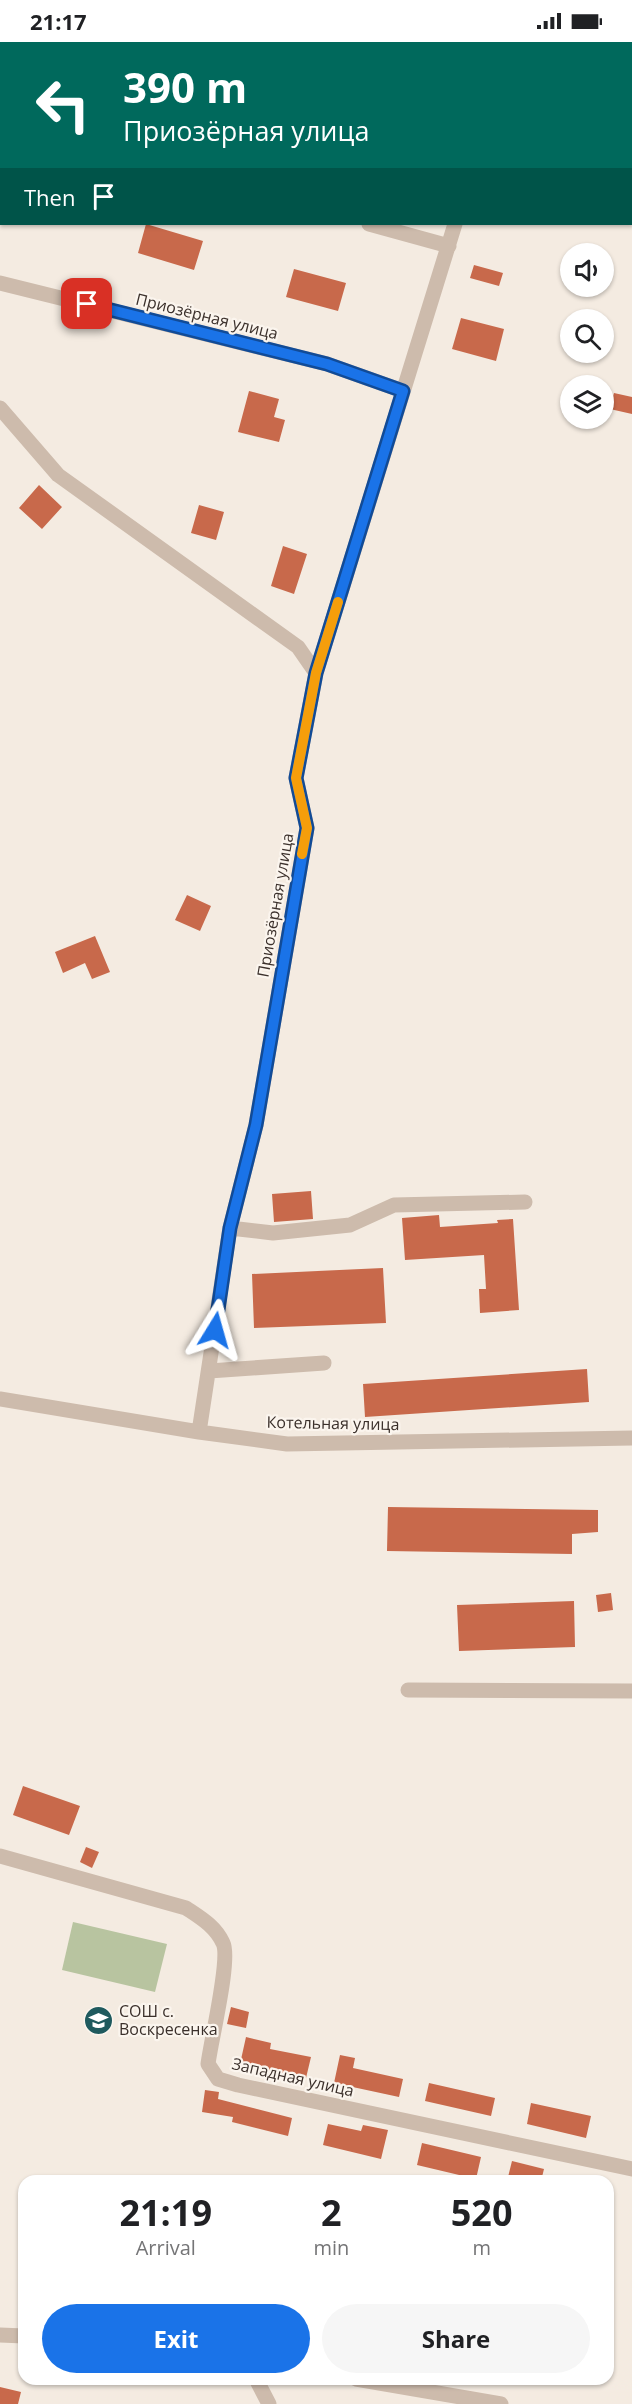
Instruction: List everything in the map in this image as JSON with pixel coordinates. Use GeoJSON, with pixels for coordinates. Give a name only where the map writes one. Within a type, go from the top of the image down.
{"type":"FeatureCollection","features":[{"type":"Feature","properties":{"kind":"street"},"geometry":{"type":"LineString","coordinates":[[373,225],[449,246]]}},
{"type":"Feature","properties":{"kind":"street","name":"Приозёрная улица"},"geometry":{"type":"LineString","coordinates":[[199,1432],[230,1228],[256,1125],[307,828],[296,778],[316,673],[455,225]]}},
{"type":"Feature","properties":{"kind":"street","name":"Приозёрная улица"},"geometry":{"type":"LineString","coordinates":[[0,283],[327,364],[403,391]]}},
{"type":"Feature","properties":{"kind":"street"},"geometry":{"type":"LineString","coordinates":[[0,408],[58,475],[298,647],[316,673]]}},
{"type":"Feature","properties":{"kind":"street"},"geometry":{"type":"LineString","coordinates":[[230,1228],[273,1233],[350,1225],[394,1205],[525,1202]]}},
{"type":"Feature","properties":{"kind":"street"},"geometry":{"type":"LineString","coordinates":[[209,1371],[324,1363]]}},
{"type":"Feature","properties":{"kind":"street","name":"Котельная улица"},"geometry":{"type":"LineString","coordinates":[[0,1399],[287,1444],[632,1438]]}},
{"type":"Feature","properties":{"kind":"street"},"geometry":{"type":"LineString","coordinates":[[408,1690],[632,1691]]}},
{"type":"Feature","properties":{"kind":"street","name":"Западная улица"},"geometry":{"type":"LineString","coordinates":[[0,1856],[186,1908],[211,1924],[225,1944],[225,1972],[211,2035],[208,2064],[218,2079],[632,2169]]}},
{"type":"Feature","properties":{"kind":"street"},"geometry":{"type":"LineString","coordinates":[[0,2335],[18,2336]]}},
{"type":"Feature","properties":{"kind":"street"},"geometry":{"type":"LineString","coordinates":[[259,2385],[269,2404]]}},
{"type":"Feature","properties":{"kind":"street"},"geometry":{"type":"LineString","coordinates":[[391,2385],[501,2404]]}},
{"type":"Feature","properties":{"kind":"green space"},"geometry":{"type":"Polygon","coordinates":[[[73,1922],[167,1944],[155,1992],[62,1970],[73,1922]]]}},
{"type":"Feature","properties":{"kind":"building"},"geometry":{"type":"Polygon","coordinates":[[[146,225],[203,241],[194,270],[138,253],[146,225]]]}},
{"type":"Feature","properties":{"kind":"building"},"geometry":{"type":"Polygon","coordinates":[[[474,265],[503,273],[499,286],[470,278],[474,265]]]}},
{"type":"Feature","properties":{"kind":"building"},"geometry":{"type":"Polygon","coordinates":[[[294,269],[346,283],[338,311],[286,297],[294,269]]]}},
{"type":"Feature","properties":{"kind":"building"},"geometry":{"type":"Polygon","coordinates":[[[461,318],[504,329],[496,361],[452,349],[461,318]]]}},
{"type":"Feature","properties":{"kind":"building"},"geometry":{"type":"Polygon","coordinates":[[[249,391],[279,399],[274,417],[285,420],[279,442],[238,432],[249,391]]]}},
{"type":"Feature","properties":{"kind":"building"},"geometry":{"type":"Polygon","coordinates":[[[614,393],[632,397],[632,414],[614,410],[614,393]]]}},
{"type":"Feature","properties":{"kind":"building"},"geometry":{"type":"Polygon","coordinates":[[[39,485],[62,507],[42,529],[19,508],[39,485]]]}},
{"type":"Feature","properties":{"kind":"building"},"geometry":{"type":"Polygon","coordinates":[[[199,505],[224,512],[216,540],[191,533],[199,505]]]}},
{"type":"Feature","properties":{"kind":"building"},"geometry":{"type":"Polygon","coordinates":[[[283,546],[307,554],[294,594],[271,586],[283,546]]]}},
{"type":"Feature","properties":{"kind":"building"},"geometry":{"type":"Polygon","coordinates":[[[187,895],[211,906],[200,931],[175,920],[187,895]]]}},
{"type":"Feature","properties":{"kind":"building"},"geometry":{"type":"Polygon","coordinates":[[[95,936],[110,972],[92,979],[85,963],[63,973],[55,952],[95,936]]]}},
{"type":"Feature","properties":{"kind":"building"},"geometry":{"type":"Polygon","coordinates":[[[311,1191],[313,1219],[274,1222],[272,1194],[311,1191]]]}},
{"type":"Feature","properties":{"kind":"building"},"geometry":{"type":"Polygon","coordinates":[[[439,1215],[440,1227],[498,1223],[497,1220],[513,1219],[519,1310],[480,1313],[479,1289],[486,1289],[484,1255],[405,1260],[402,1218],[439,1215]]]}},
{"type":"Feature","properties":{"kind":"building"},"geometry":{"type":"Polygon","coordinates":[[[383,1268],[386,1323],[254,1328],[252,1274],[383,1268]]]}},
{"type":"Feature","properties":{"kind":"building"},"geometry":{"type":"Polygon","coordinates":[[[587,1369],[589,1402],[365,1417],[363,1384],[587,1369]]]}},
{"type":"Feature","properties":{"kind":"building"},"geometry":{"type":"Polygon","coordinates":[[[388,1507],[598,1510],[598,1532],[572,1534],[572,1554],[387,1551],[388,1507]]]}},
{"type":"Feature","properties":{"kind":"building"},"geometry":{"type":"Polygon","coordinates":[[[611,1593],[613,1610],[598,1612],[596,1595],[611,1593]]]}},
{"type":"Feature","properties":{"kind":"building"},"geometry":{"type":"Polygon","coordinates":[[[574,1601],[575,1647],[459,1651],[457,1605],[574,1601]]]}},
{"type":"Feature","properties":{"kind":"building"},"geometry":{"type":"Polygon","coordinates":[[[23,1786],[80,1806],[69,1835],[13,1815],[23,1786]]]}},
{"type":"Feature","properties":{"kind":"building"},"geometry":{"type":"Polygon","coordinates":[[[86,1847],[99,1852],[92,1868],[80,1862],[86,1847]]]}},
{"type":"Feature","properties":{"kind":"building"},"geometry":{"type":"Polygon","coordinates":[[[231,2007],[249,2012],[246,2028],[227,2024],[231,2007]]]}},
{"type":"Feature","properties":{"kind":"building"},"geometry":{"type":"Polygon","coordinates":[[[246,2037],[271,2043],[270,2049],[311,2057],[306,2078],[240,2064],[246,2037]]]}},
{"type":"Feature","properties":{"kind":"building"},"geometry":{"type":"Polygon","coordinates":[[[340,2055],[355,2058],[353,2068],[403,2079],[399,2097],[334,2083],[340,2055]]]}},
{"type":"Feature","properties":{"kind":"building"},"geometry":{"type":"Polygon","coordinates":[[[429,2083],[495,2098],[491,2116],[425,2101],[429,2083]]]}},
{"type":"Feature","properties":{"kind":"building"},"geometry":{"type":"Polygon","coordinates":[[[205,2090],[219,2092],[218,2099],[292,2118],[288,2136],[232,2122],[233,2117],[202,2112],[205,2090]]]}},
{"type":"Feature","properties":{"kind":"building"},"geometry":{"type":"Polygon","coordinates":[[[531,2103],[591,2116],[586,2138],[527,2124],[531,2103]]]}},
{"type":"Feature","properties":{"kind":"building"},"geometry":{"type":"Polygon","coordinates":[[[328,2124],[361,2131],[363,2125],[388,2130],[381,2159],[323,2145],[328,2124]]]}},
{"type":"Feature","properties":{"kind":"building"},"geometry":{"type":"Polygon","coordinates":[[[422,2143],[481,2157],[477,2175],[459,2175],[417,2165],[422,2143]]]}},
{"type":"Feature","properties":{"kind":"building"},"geometry":{"type":"Polygon","coordinates":[[[512,2161],[544,2169],[542,2175],[508,2175],[512,2161]]]}},
{"type":"Feature","properties":{"kind":"building"},"geometry":{"type":"Polygon","coordinates":[[[0,2387],[21,2392],[18,2404],[0,2404],[0,2387]]]}},
{"type":"Feature","properties":{"kind":"slow traffic"},"geometry":{"type":"LineString","coordinates":[[302,854],[307,828],[296,778],[316,673],[338,602]]}},
{"type":"Feature","properties":{"kind":"place","name":"СОШ с. Воскресенка"},"geometry":{"type":"Point","coordinates":[98,2020]}},
{"type":"Feature","properties":{"kind":"route"},"geometry":{"type":"LineString","coordinates":[[87,304],[327,364],[403,391],[316,673],[296,778],[307,828],[256,1125],[230,1228],[215,1330]]}}]}
